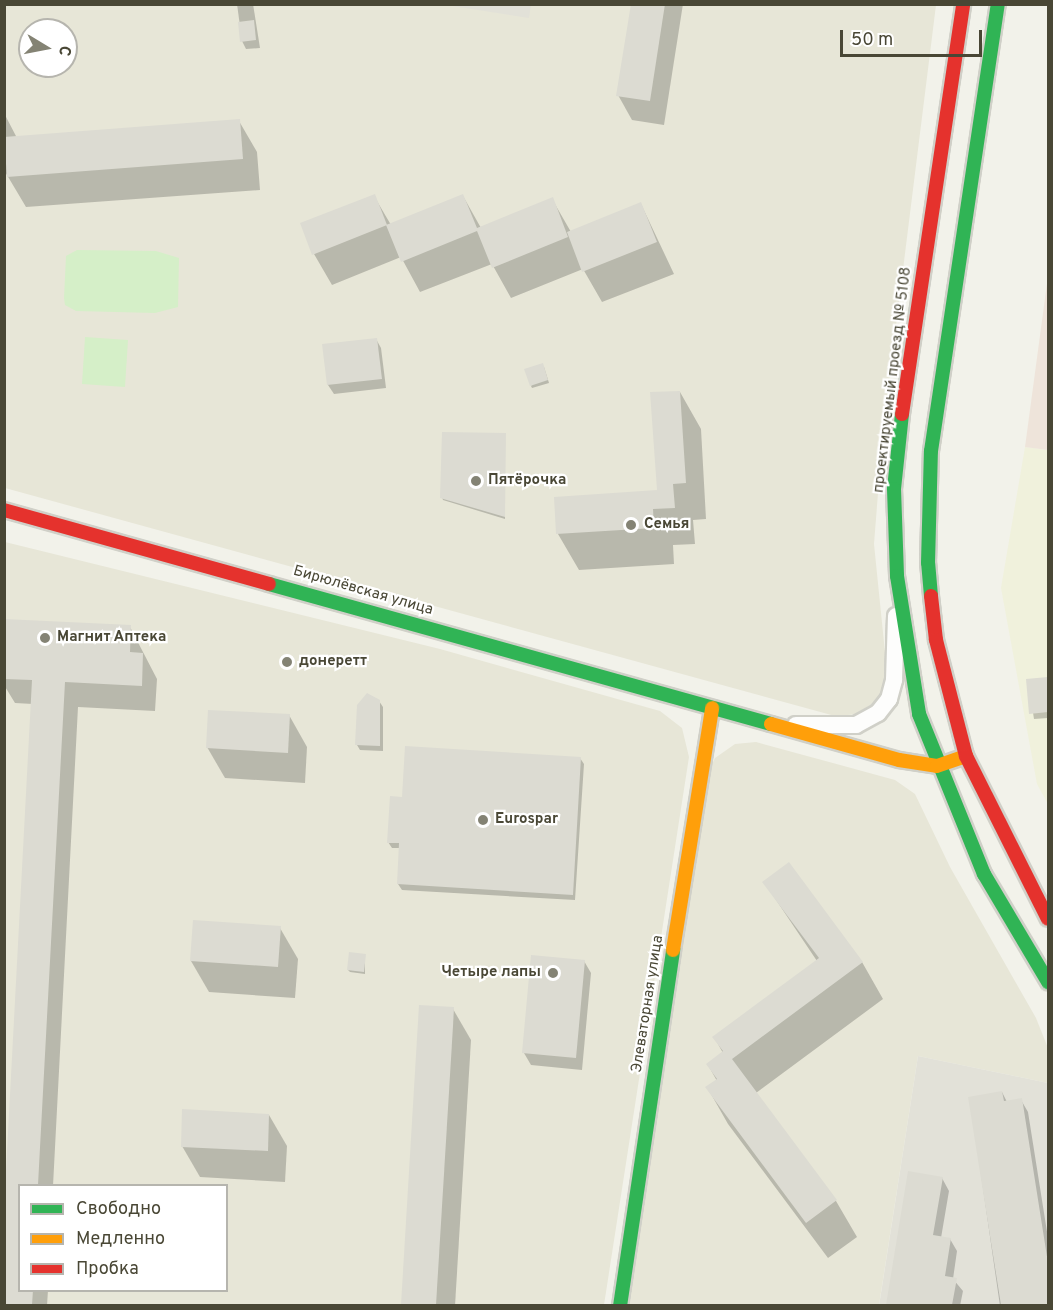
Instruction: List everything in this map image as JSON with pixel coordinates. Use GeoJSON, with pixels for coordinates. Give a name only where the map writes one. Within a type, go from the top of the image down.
{"type":"FeatureCollection","features":[{"type":"Feature","properties":{"kind":"main road","name":"проектируемый проезд № 5108"},"geometry":{"type":"LineString","coordinates":[[963,4],[903,405],[894,489],[897,576],[919,714],[937,766],[984,874],[1048,982]]}},
{"type":"Feature","properties":{"kind":"main road"},"geometry":{"type":"LineString","coordinates":[[998,4],[931,451],[928,563],[936,640],[966,756],[1048,919]]}},
{"type":"Feature","properties":{"kind":"main road","name":"Бирюлёвская улица"},"geometry":{"type":"LineString","coordinates":[[4,510],[899,760],[937,766]]}},
{"type":"Feature","properties":{"kind":"main road","name":"Элеваторная улица"},"geometry":{"type":"LineString","coordinates":[[620,1305],[698,777],[712,708]]}},
{"type":"Feature","properties":{"kind":"main road"},"geometry":{"type":"LineString","coordinates":[[937,766],[966,756]]}},
{"type":"Feature","properties":{"kind":"street"},"geometry":{"type":"LineString","coordinates":[[771,724],[856,725],[884,706],[894,680],[897,576]]}},
{"type":"Feature","properties":{"kind":"shaded area"},"geometry":{"type":"Polygon","coordinates":[[[4,5],[936,5],[883,430],[874,544],[887,672],[879,698],[860,714],[835,716],[5,488],[4,5]]]}},
{"type":"Feature","properties":{"kind":"shaded area"},"geometry":{"type":"Polygon","coordinates":[[[446,5],[531,5],[529,18],[446,5]]]}},
{"type":"Feature","properties":{"kind":"shaded area"},"geometry":{"type":"Polygon","coordinates":[[[1048,276],[1048,450],[1025,447],[1048,276]]]}},
{"type":"Feature","properties":{"kind":"shaded area"},"geometry":{"type":"Polygon","coordinates":[[[1025,447],[1048,450],[1048,804],[1037,784],[1001,588],[1025,447]]]}},
{"type":"Feature","properties":{"kind":"shaded area"},"geometry":{"type":"Polygon","coordinates":[[[5,542],[440,649],[660,711],[682,728],[689,757],[604,1305],[5,1306],[5,542]]]}},
{"type":"Feature","properties":{"kind":"shaded area"},"geometry":{"type":"Polygon","coordinates":[[[756,742],[895,780],[915,794],[950,867],[1036,1018],[1048,1048],[1048,1083],[918,1056],[879,1305],[628,1306],[709,770],[715,758],[735,744],[756,742]]]}},
{"type":"Feature","properties":{"kind":"shaded area"},"geometry":{"type":"Polygon","coordinates":[[[918,1056],[1048,1083],[1048,1305],[879,1306],[918,1056]]]}},
{"type":"Feature","properties":{"kind":"green space"},"geometry":{"type":"Polygon","coordinates":[[[77,250],[156,251],[179,258],[178,307],[155,313],[76,311],[65,305],[66,256],[77,250]]]}},
{"type":"Feature","properties":{"kind":"green space"},"geometry":{"type":"Polygon","coordinates":[[[85,337],[128,340],[125,387],[82,384],[85,337]]]}},
{"type":"Feature","properties":{"kind":"building"},"geometry":{"type":"Polygon","coordinates":[[[631,4],[665,4],[650,101],[616,96],[631,4]]]}},
{"type":"Feature","properties":{"kind":"building"},"geometry":{"type":"Polygon","coordinates":[[[254,20],[256,40],[240,42],[238,22],[254,20]]]}},
{"type":"Feature","properties":{"kind":"building"},"geometry":{"type":"Polygon","coordinates":[[[240,119],[243,159],[7,177],[4,137],[240,119]]]}},
{"type":"Feature","properties":{"kind":"building"},"geometry":{"type":"Polygon","coordinates":[[[375,194],[387,225],[312,255],[300,223],[375,194]]]}},
{"type":"Feature","properties":{"kind":"building"},"geometry":{"type":"Polygon","coordinates":[[[463,194],[477,228],[553,197],[568,237],[492,268],[477,231],[401,262],[386,225],[463,194]]]}},
{"type":"Feature","properties":{"kind":"building"},"geometry":{"type":"Polygon","coordinates":[[[641,202],[657,242],[582,272],[567,232],[641,202]]]}},
{"type":"Feature","properties":{"kind":"building"},"geometry":{"type":"Polygon","coordinates":[[[377,338],[382,379],[327,385],[322,344],[377,338]]]}},
{"type":"Feature","properties":{"kind":"building"},"geometry":{"type":"Polygon","coordinates":[[[543,363],[548,380],[530,386],[524,369],[543,363]]]}},
{"type":"Feature","properties":{"kind":"building"},"geometry":{"type":"Polygon","coordinates":[[[680,391],[686,483],[673,484],[675,508],[653,509],[654,528],[556,534],[554,497],[657,490],[650,392],[680,391]]]}},
{"type":"Feature","properties":{"kind":"building"},"geometry":{"type":"Polygon","coordinates":[[[442,432],[506,433],[505,517],[440,498],[442,432]]]}},
{"type":"Feature","properties":{"kind":"building"},"geometry":{"type":"Polygon","coordinates":[[[4,619],[131,625],[130,652],[143,653],[142,686],[65,682],[38,1184],[18,1184],[18,1292],[33,1292],[32,1305],[4,1305],[4,1208],[32,680],[4,679],[4,619]]]}},
{"type":"Feature","properties":{"kind":"building"},"geometry":{"type":"Polygon","coordinates":[[[1048,677],[1048,712],[1029,714],[1026,679],[1048,677]]]}},
{"type":"Feature","properties":{"kind":"building"},"geometry":{"type":"Polygon","coordinates":[[[367,693],[380,700],[380,746],[355,745],[357,705],[367,693]]]}},
{"type":"Feature","properties":{"kind":"building"},"geometry":{"type":"Polygon","coordinates":[[[208,710],[290,714],[288,753],[206,748],[208,710]]]}},
{"type":"Feature","properties":{"kind":"building","name":"Eurospar"},"geometry":{"type":"Polygon","coordinates":[[[405,746],[581,757],[573,895],[397,884],[399,843],[387,843],[390,796],[402,797],[405,746]]]}},
{"type":"Feature","properties":{"kind":"building"},"geometry":{"type":"Polygon","coordinates":[[[789,862],[863,962],[732,1059],[837,1200],[806,1223],[705,1087],[717,1079],[706,1064],[723,1051],[712,1037],[819,958],[762,882],[789,862]]]}},
{"type":"Feature","properties":{"kind":"building"},"geometry":{"type":"Polygon","coordinates":[[[193,920],[281,926],[278,967],[190,961],[193,920]]]}},
{"type":"Feature","properties":{"kind":"building"},"geometry":{"type":"Polygon","coordinates":[[[349,952],[366,954],[364,972],[347,970],[349,952]]]}},
{"type":"Feature","properties":{"kind":"building"},"geometry":{"type":"Polygon","coordinates":[[[531,955],[585,960],[576,1058],[522,1053],[531,955]]]}},
{"type":"Feature","properties":{"kind":"building"},"geometry":{"type":"Polygon","coordinates":[[[419,1005],[454,1007],[453,1026],[436,1305],[401,1305],[419,1005]]]}},
{"type":"Feature","properties":{"kind":"building"},"geometry":{"type":"Polygon","coordinates":[[[1002,1091],[1004,1101],[1022,1098],[1048,1263],[1048,1305],[1001,1305],[968,1097],[1002,1091]]]}},
{"type":"Feature","properties":{"kind":"building"},"geometry":{"type":"Polygon","coordinates":[[[182,1109],[269,1114],[268,1151],[181,1147],[182,1109]]]}},
{"type":"Feature","properties":{"kind":"building"},"geometry":{"type":"Polygon","coordinates":[[[908,1171],[943,1177],[933,1235],[951,1238],[945,1276],[957,1278],[952,1305],[886,1305],[908,1171]]]}},
{"type":"Feature","properties":{"kind":"traffic: fast"},"geometry":{"type":"LineString","coordinates":[[931,596],[928,563],[931,451],[998,4]]}},
{"type":"Feature","properties":{"kind":"traffic: fast"},"geometry":{"type":"LineString","coordinates":[[902,414],[894,489],[897,576],[919,714],[984,874],[1048,982]]}},
{"type":"Feature","properties":{"kind":"traffic: fast"},"geometry":{"type":"LineString","coordinates":[[269,584],[771,724]]}},
{"type":"Feature","properties":{"kind":"traffic: fast"},"geometry":{"type":"LineString","coordinates":[[620,1306],[673,950]]}},
{"type":"Feature","properties":{"kind":"traffic: slow"},"geometry":{"type":"LineString","coordinates":[[673,950],[712,708]]}},
{"type":"Feature","properties":{"kind":"traffic: slow"},"geometry":{"type":"LineString","coordinates":[[771,724],[899,760],[937,766],[966,756]]}},
{"type":"Feature","properties":{"kind":"traffic: jam"},"geometry":{"type":"LineString","coordinates":[[902,414],[963,4]]}},
{"type":"Feature","properties":{"kind":"traffic: jam"},"geometry":{"type":"LineString","coordinates":[[4,510],[269,584]]}},
{"type":"Feature","properties":{"kind":"traffic: jam"},"geometry":{"type":"LineString","coordinates":[[931,596],[936,640],[966,756],[1048,919]]}},
{"type":"Feature","properties":{"kind":"place","name":"Пятёрочка"},"geometry":{"type":"Point","coordinates":[476,481]}},
{"type":"Feature","properties":{"kind":"place","name":"Семья"},"geometry":{"type":"Point","coordinates":[631,525]}},
{"type":"Feature","properties":{"kind":"place","name":"Магнит Аптека"},"geometry":{"type":"Point","coordinates":[45,638]}},
{"type":"Feature","properties":{"kind":"place","name":"донеретт"},"geometry":{"type":"Point","coordinates":[287,662]}},
{"type":"Feature","properties":{"kind":"place","name":"Eurospar"},"geometry":{"type":"Point","coordinates":[483,820]}},
{"type":"Feature","properties":{"kind":"place","name":"Четыре лапы"},"geometry":{"type":"Point","coordinates":[553,973]}}]}
